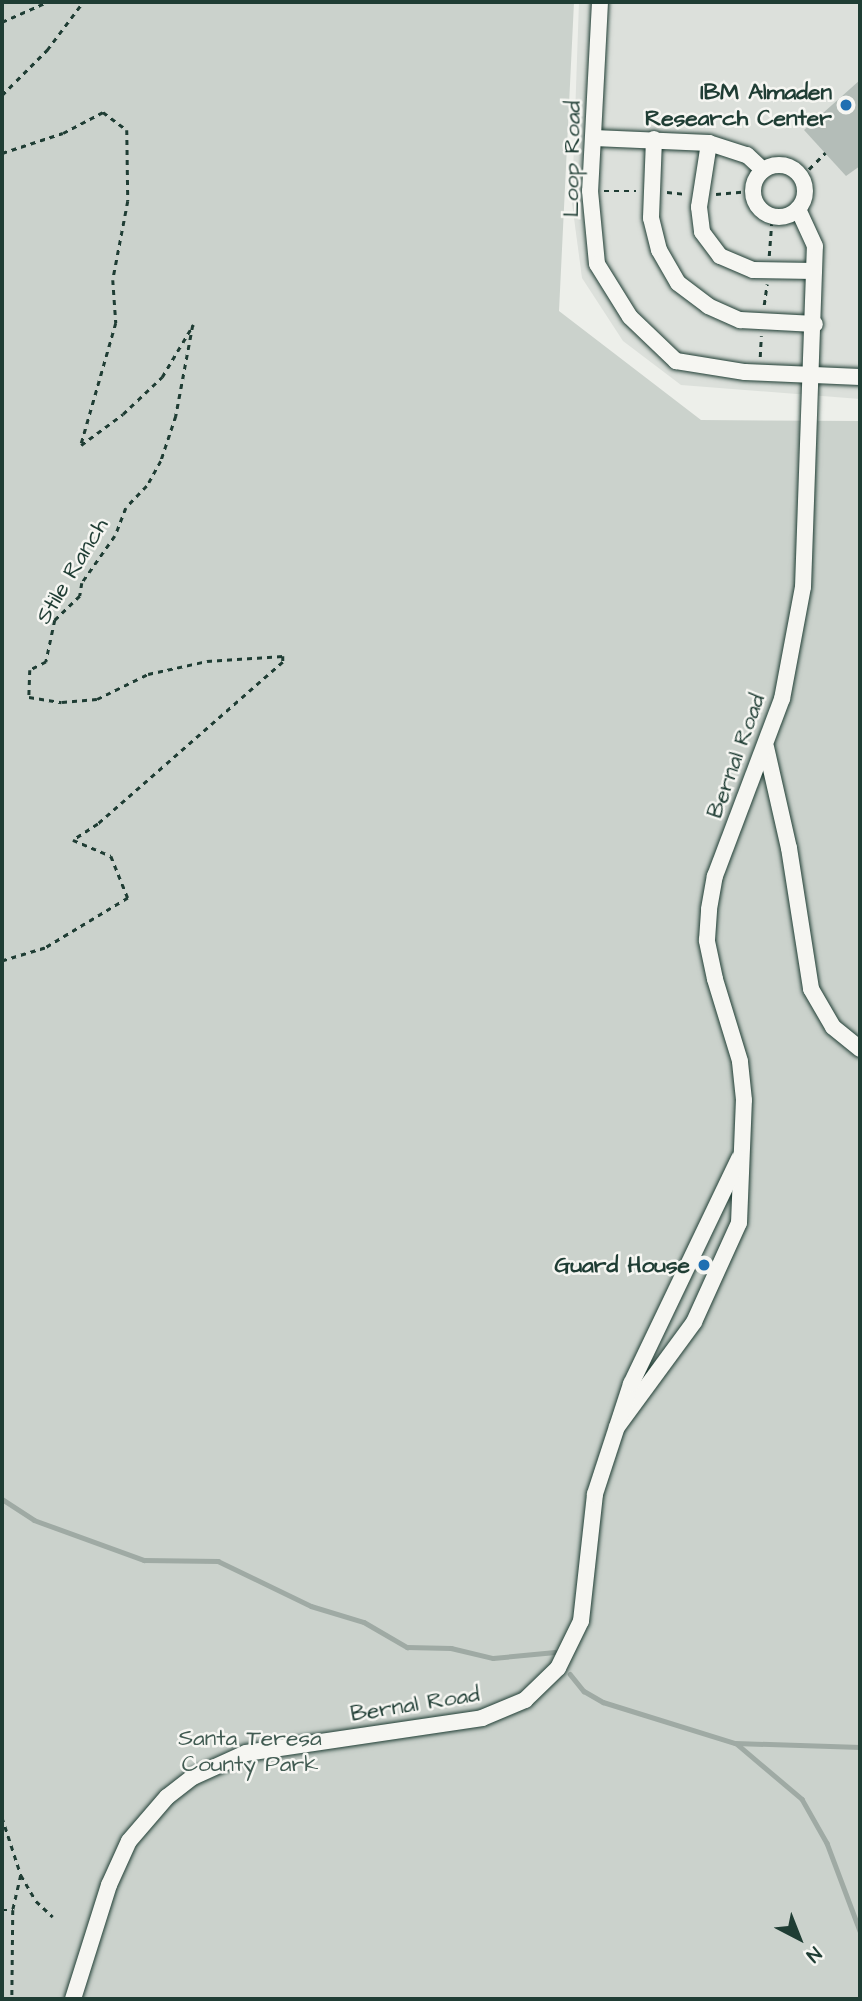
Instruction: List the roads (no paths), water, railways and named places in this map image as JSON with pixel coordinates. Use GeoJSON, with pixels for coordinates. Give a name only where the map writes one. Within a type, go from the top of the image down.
{"type":"FeatureCollection","features":[{"type":"Feature","properties":{"kind":"street","name":"Loop Road"},"geometry":{"type":"LineString","coordinates":[[600,2],[590,191],[597,264],[630,317],[676,361],[759,371],[860,377]]}},
{"type":"Feature","properties":{"kind":"street"},"geometry":{"type":"LineString","coordinates":[[593,138],[709,143],[747,155],[763,170]]}},
{"type":"Feature","properties":{"kind":"street"},"geometry":{"type":"LineString","coordinates":[[654,139],[651,218],[659,250],[678,283],[708,306],[740,320],[815,324]]}},
{"type":"Feature","properties":{"kind":"street"},"geometry":{"type":"LineString","coordinates":[[709,143],[702,196],[702,232],[720,256],[752,270],[814,271]]}},
{"type":"Feature","properties":{"kind":"street"},"geometry":{"type":"LineString","coordinates":[[788,166],[802,176],[805,197],[798,209],[788,216],[772,216],[758,206],[753,191],[763,170],[788,166]]}},
{"type":"Feature","properties":{"kind":"street","name":"Bernal Road"},"geometry":{"type":"LineString","coordinates":[[617,1427],[694,1322],[739,1223],[744,1147],[740,1061],[715,979],[708,940],[709,909],[715,876],[766,747],[796,641],[803,587],[815,324],[815,246],[798,209]]}},
{"type":"Feature","properties":{"kind":"street"},"geometry":{"type":"LineString","coordinates":[[766,747],[789,848],[811,989],[833,1027],[860,1049]]}},
{"type":"Feature","properties":{"kind":"street","name":"Bernal Road"},"geometry":{"type":"LineString","coordinates":[[73,1999],[109,1885],[129,1842],[167,1797],[193,1777],[246,1753],[482,1718],[506,1710],[543,1685],[571,1644],[585,1598],[595,1494],[631,1384],[744,1147]]}},
{"type":"Feature","properties":{"kind":"waterway"},"geometry":{"type":"LineString","coordinates":[[2,1499],[34,1520],[144,1560],[218,1561],[311,1606],[364,1622],[407,1647],[451,1648],[493,1658],[555,1652]]}},
{"type":"Feature","properties":{"kind":"waterway"},"geometry":{"type":"LineString","coordinates":[[570,1674],[584,1691],[603,1702],[735,1743],[860,1747]]}},
{"type":"Feature","properties":{"kind":"waterway"},"geometry":{"type":"LineString","coordinates":[[737,1744],[802,1799],[827,1843],[860,1931]]}},
{"type":"Feature","properties":{"kind":"place","name":"IBM Almaden Research Center"},"geometry":{"type":"Point","coordinates":[846,105]}},
{"type":"Feature","properties":{"kind":"place","name":"Guard House"},"geometry":{"type":"Point","coordinates":[704,1265]}},
{"type":"Feature","properties":{"kind":"park label","name":"Santa Teresa County Park"},"geometry":{"type":"Point","coordinates":[250,1751]}}]}
